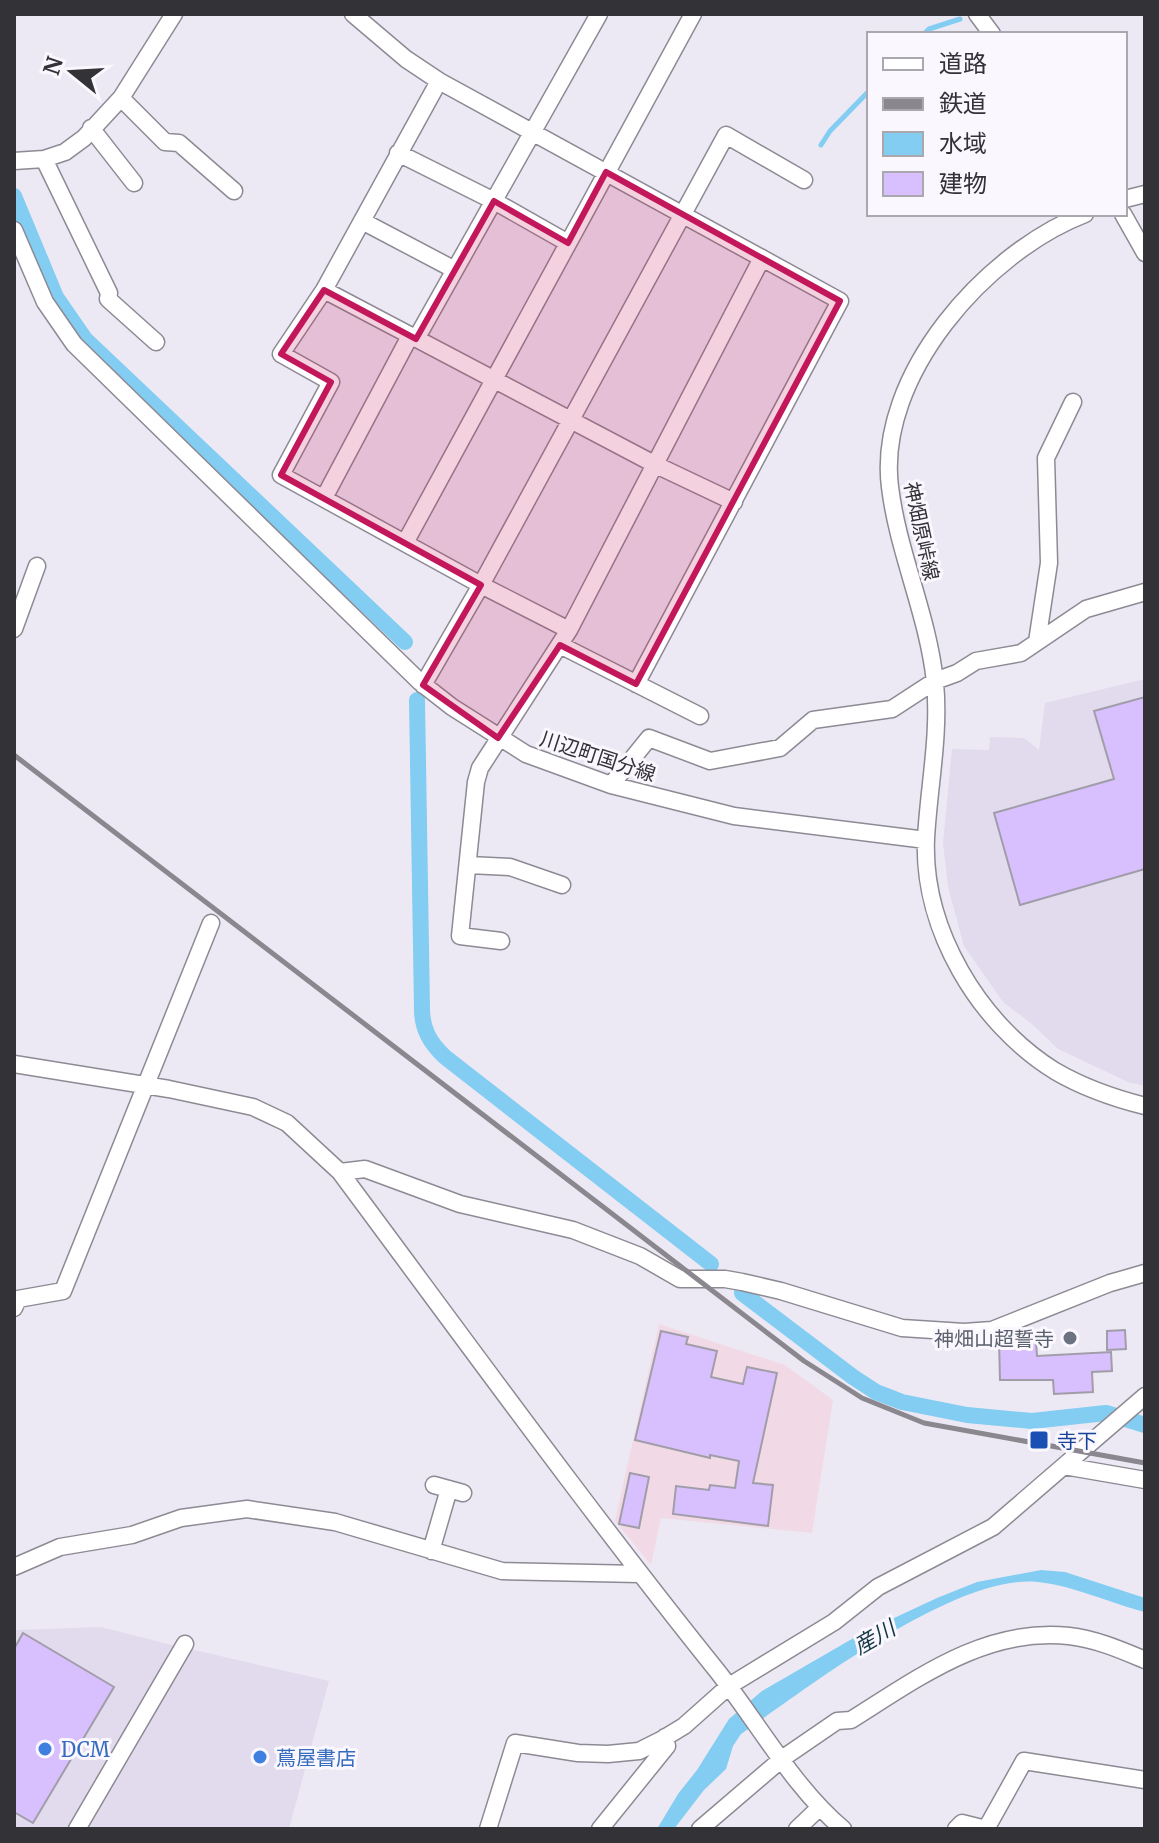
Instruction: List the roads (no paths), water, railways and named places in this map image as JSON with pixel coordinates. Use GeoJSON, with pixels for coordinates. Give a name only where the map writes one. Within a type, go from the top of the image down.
{"type":"FeatureCollection","features":[{"type":"Feature","properties":{"kind":"street"},"geometry":{"type":"LineString","coordinates":[[14,161],[44,159],[65,152],[84,138],[121,98],[174,14]]}},
{"type":"Feature","properties":{"kind":"street"},"geometry":{"type":"LineString","coordinates":[[353,14],[406,59],[439,81],[840,301],[636,684]]}},
{"type":"Feature","properties":{"kind":"street"},"geometry":{"type":"LineString","coordinates":[[324,498],[599,14]]}},
{"type":"Feature","properties":{"kind":"street"},"geometry":{"type":"LineString","coordinates":[[405,543],[693,14]]}},
{"type":"Feature","properties":{"kind":"street"},"geometry":{"type":"LineString","coordinates":[[977,14],[990,32]]}},
{"type":"Feature","properties":{"kind":"street"},"geometry":{"type":"LineString","coordinates":[[439,81],[324,290],[281,354],[331,382],[281,475],[569,630]]}},
{"type":"Feature","properties":{"kind":"street"},"geometry":{"type":"LineString","coordinates":[[121,98],[165,142],[179,143],[234,191]]}},
{"type":"Feature","properties":{"kind":"street"},"geometry":{"type":"LineString","coordinates":[[91,128],[134,183]]}},
{"type":"Feature","properties":{"kind":"street"},"geometry":{"type":"LineString","coordinates":[[423,685],[481,585],[726,135],[804,180]]}},
{"type":"Feature","properties":{"kind":"street"},"geometry":{"type":"LineString","coordinates":[[398,153],[494,201],[568,243]]}},
{"type":"Feature","properties":{"kind":"street"},"geometry":{"type":"LineString","coordinates":[[44,159],[109,293],[108,299],[156,342]]}},
{"type":"Feature","properties":{"kind":"street","name":"神畑原峠線"},"geometry":{"type":"LineString","coordinates":[[926,840],[936,746],[935,681],[890,486],[889,454],[902,400],[930,342],[998,267],[1039,237],[1081,216]]}},
{"type":"Feature","properties":{"kind":"street"},"geometry":{"type":"LineString","coordinates":[[1124,216],[1145,253]]}},
{"type":"Feature","properties":{"kind":"street"},"geometry":{"type":"LineString","coordinates":[[362,221],[455,270]]}},
{"type":"Feature","properties":{"kind":"street","name":"川辺町国分線"},"geometry":{"type":"LineString","coordinates":[[14,230],[45,302],[74,344],[423,685],[498,738],[526,754],[611,785],[734,816],[926,840]]}},
{"type":"Feature","properties":{"kind":"street"},"geometry":{"type":"LineString","coordinates":[[501,941],[460,936],[480,768],[569,630],[762,258]]}},
{"type":"Feature","properties":{"kind":"street"},"geometry":{"type":"LineString","coordinates":[[324,290],[493,381],[734,502]]}},
{"type":"Feature","properties":{"kind":"street"},"geometry":{"type":"LineString","coordinates":[[1037,642],[1049,563],[1046,458],[1073,402]]}},
{"type":"Feature","properties":{"kind":"street"},"geometry":{"type":"LineString","coordinates":[[14,629],[37,566]]}},
{"type":"Feature","properties":{"kind":"street"},"geometry":{"type":"LineString","coordinates":[[611,785],[649,738],[710,761],[780,748],[813,720],[892,709],[935,681],[957,673],[976,661],[1021,653],[1086,609],[1145,592]]}},
{"type":"Feature","properties":{"kind":"street"},"geometry":{"type":"LineString","coordinates":[[560,645],[700,716]]}},
{"type":"Feature","properties":{"kind":"street"},"geometry":{"type":"LineString","coordinates":[[926,840],[930,888],[943,933],[963,974],[1001,1026],[1027,1051],[1055,1071],[1104,1095],[1145,1106]]}},
{"type":"Feature","properties":{"kind":"street"},"geometry":{"type":"LineString","coordinates":[[469,865],[510,867],[562,885]]}},
{"type":"Feature","properties":{"kind":"street"},"geometry":{"type":"LineString","coordinates":[[14,1308],[18,1299],[63,1291],[211,923]]}},
{"type":"Feature","properties":{"kind":"street"},"geometry":{"type":"LineString","coordinates":[[14,1064],[234,1102],[272,1114],[301,1134],[340,1172],[639,1574],[733,1692],[819,1808],[843,1829]]}},
{"type":"Feature","properties":{"kind":"street"},"geometry":{"type":"LineString","coordinates":[[340,1172],[365,1169],[460,1204],[573,1230],[640,1256],[680,1279],[742,1282],[902,1328],[955,1332],[992,1330],[1110,1283],[1145,1273]]}},
{"type":"Feature","properties":{"kind":"street"},"geometry":{"type":"LineString","coordinates":[[488,1829],[515,1743],[578,1753],[608,1754],[639,1751],[665,1737],[834,1622],[878,1587],[993,1527],[1145,1396]]}},
{"type":"Feature","properties":{"kind":"street"},"geometry":{"type":"LineString","coordinates":[[1064,1466],[1145,1480]]}},
{"type":"Feature","properties":{"kind":"street"},"geometry":{"type":"LineString","coordinates":[[431,1551],[448,1489]]}},
{"type":"Feature","properties":{"kind":"street"},"geometry":{"type":"LineString","coordinates":[[14,1567],[60,1547],[132,1535],[181,1518],[247,1509],[335,1522],[502,1571],[639,1574]]}},
{"type":"Feature","properties":{"kind":"street"},"geometry":{"type":"LineString","coordinates":[[700,1829],[780,1755],[837,1721],[851,1720],[945,1663],[982,1647],[1014,1637],[1070,1636],[1145,1660]]}},
{"type":"Feature","properties":{"kind":"street"},"geometry":{"type":"LineString","coordinates":[[77,1829],[185,1644]]}},
{"type":"Feature","properties":{"kind":"street"},"geometry":{"type":"LineString","coordinates":[[600,1829],[667,1746],[665,1737]]}},
{"type":"Feature","properties":{"kind":"street"},"geometry":{"type":"LineString","coordinates":[[956,1829],[962,1823],[986,1829],[1024,1761],[1145,1780]]}},
{"type":"Feature","properties":{"kind":"street"},"geometry":{"type":"LineString","coordinates":[[797,1829],[819,1808]]}},
{"type":"Feature","properties":{"kind":"water","name":"産川"},"geometry":{"type":"Polygon","coordinates":[[[1041,1570],[1065,1572],[1145,1598],[1145,1612],[1065,1587],[1038,1582],[1004,1584],[967,1595],[884,1637],[741,1734],[733,1746],[726,1769],[704,1790],[674,1829],[657,1829],[729,1719],[762,1691],[864,1632],[937,1598],[977,1582],[1041,1570]]]}},
{"type":"Feature","properties":{"kind":"waterway"},"geometry":{"type":"LineString","coordinates":[[926,32],[960,19]]}},
{"type":"Feature","properties":{"kind":"waterway"},"geometry":{"type":"LineString","coordinates":[[821,145],[830,131],[867,93]]}},
{"type":"Feature","properties":{"kind":"waterway"},"geometry":{"type":"LineString","coordinates":[[14,196],[56,297],[85,339],[405,642]]}},
{"type":"Feature","properties":{"kind":"waterway"},"geometry":{"type":"LineString","coordinates":[[417,700],[422,1009],[428,1035],[445,1057],[711,1264]]}},
{"type":"Feature","properties":{"kind":"waterway"},"geometry":{"type":"LineString","coordinates":[[742,1293],[853,1377],[876,1392],[902,1402],[967,1415],[1032,1421],[1106,1413],[1145,1425]]}},
{"type":"Feature","properties":{"kind":"railway"},"geometry":{"type":"LineString","coordinates":[[14,755],[804,1361],[862,1398],[924,1423],[1145,1463]]}},
{"type":"Feature","properties":{"kind":"place","name":"神畑山超誓寺"},"geometry":{"type":"Point","coordinates":[1070,1338]}},
{"type":"Feature","properties":{"kind":"place","name":"寺下"},"geometry":{"type":"Point","coordinates":[1039,1440]}},
{"type":"Feature","properties":{"kind":"place","name":"DCM"},"geometry":{"type":"Point","coordinates":[45,1749]}},
{"type":"Feature","properties":{"kind":"place","name":"蔦屋書店"},"geometry":{"type":"Point","coordinates":[260,1757]}}]}
